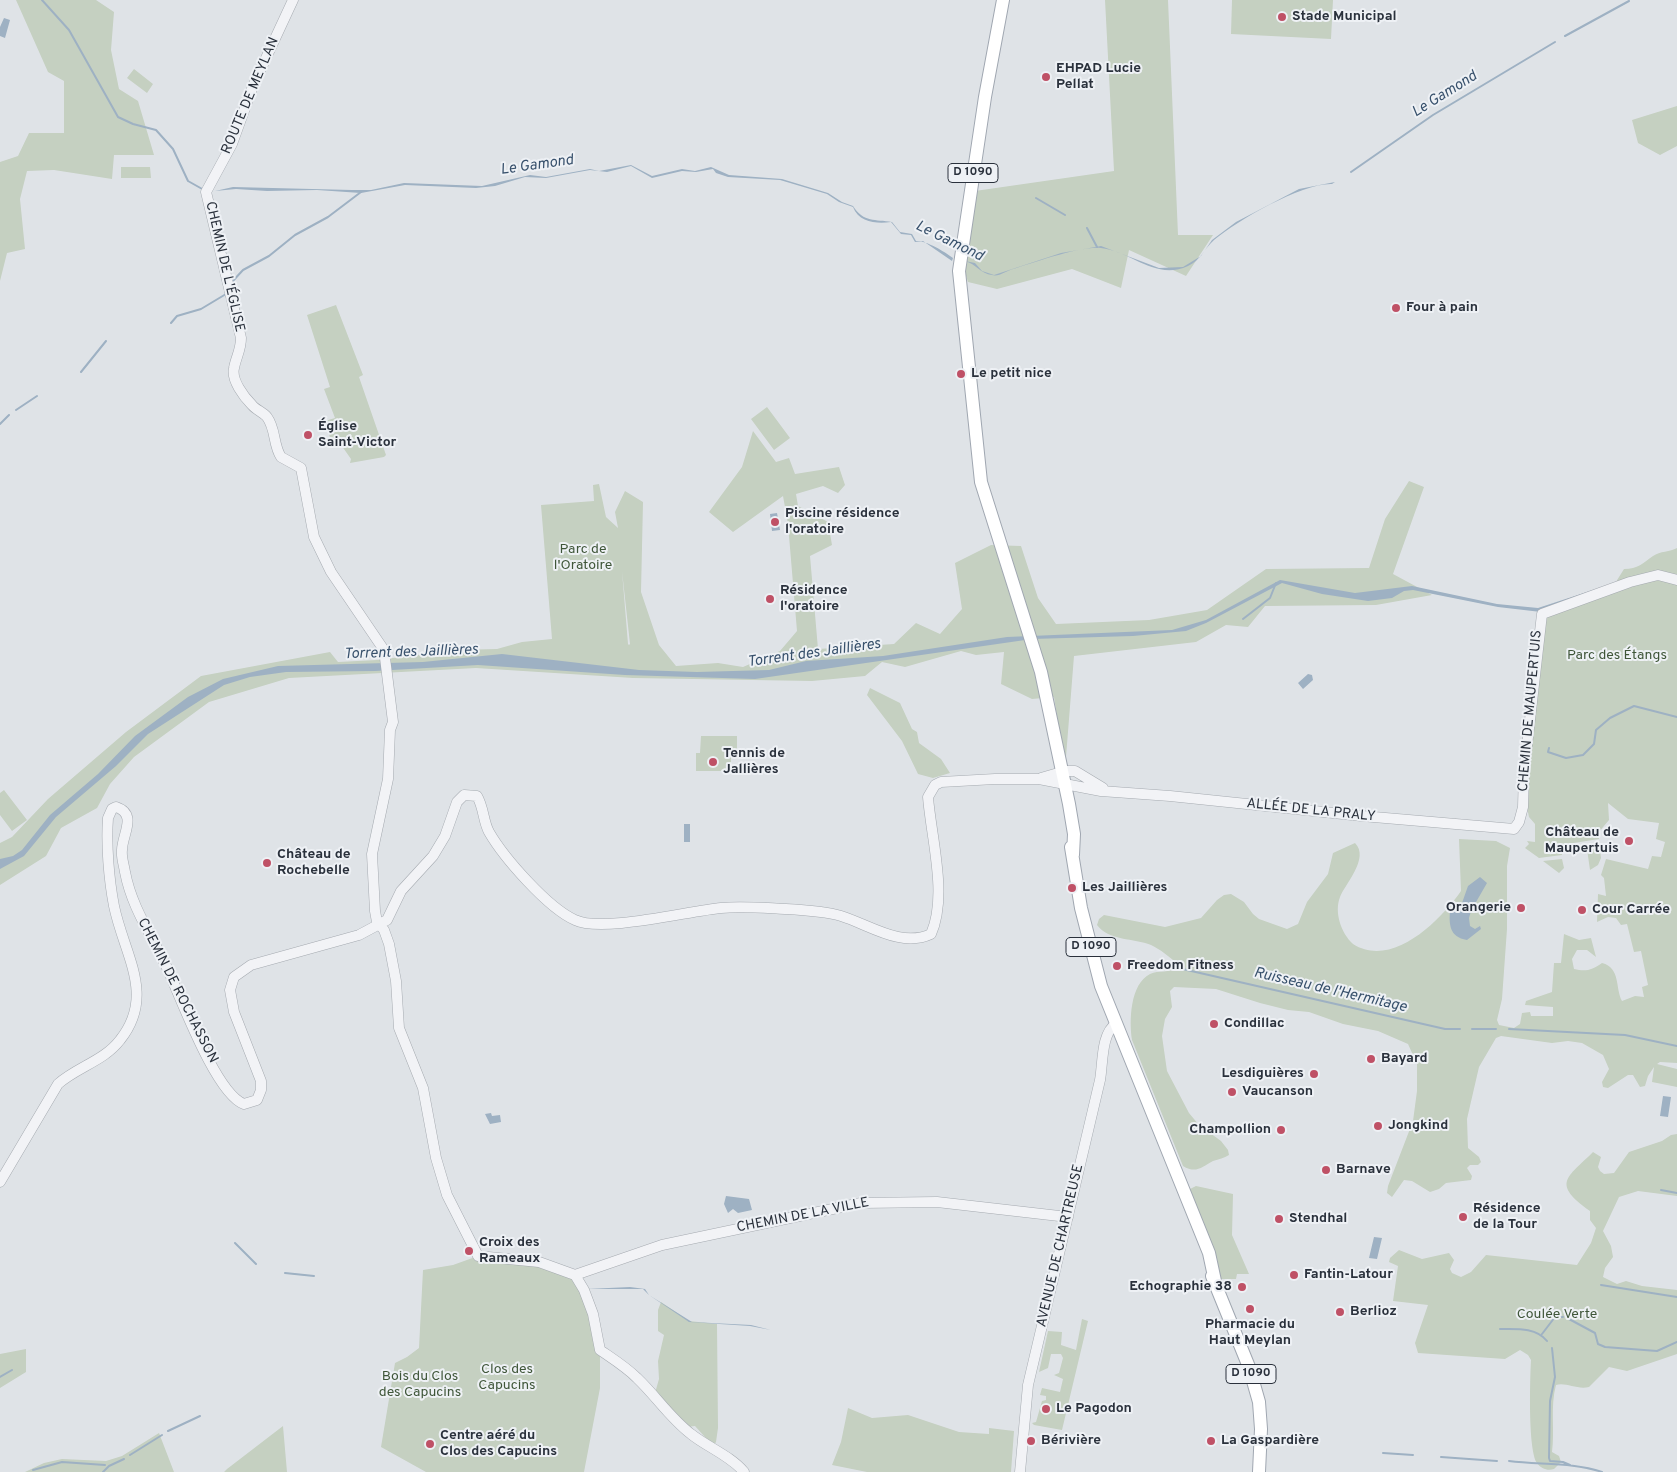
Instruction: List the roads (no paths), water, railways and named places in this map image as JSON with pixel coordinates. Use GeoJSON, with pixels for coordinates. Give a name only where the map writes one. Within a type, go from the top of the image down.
{"type":"FeatureCollection","features":[{"type":"Feature","properties":{"kind":"main road","name":"D 1090"},"geometry":{"type":"LineString","coordinates":[[1003,0],[959,271],[982,487],[1043,680],[1056,747],[1080,908],[1101,986],[1155,1118],[1156,1130],[1163,1150],[1210,1274],[1215,1282],[1249,1367],[1259,1402],[1261,1428],[1259,1472]]}},
{"type":"Feature","properties":{"kind":"street","name":"ROUTE DE MEYLAN"},"geometry":{"type":"LineString","coordinates":[[206,192],[232,144],[253,86],[293,0]]}},
{"type":"Feature","properties":{"kind":"street","name":"CHEMIN DE L'ÉGLISE"},"geometry":{"type":"LineString","coordinates":[[206,192],[241,338],[241,350],[233,370],[242,394],[266,416],[274,430],[281,457],[301,468],[307,509],[314,538],[331,572],[384,650],[393,722],[390,730],[388,779],[372,854],[374,911],[380,925]]}},
{"type":"Feature","properties":{"kind":"street","name":"CHEMIN DE MAUPERTUIS"},"geometry":{"type":"LineString","coordinates":[[1514,829],[1523,807],[1524,772],[1542,614],[1658,575],[1677,580]]}},
{"type":"Feature","properties":{"kind":"street","name":"ALLÉE DE LA PRALY"},"geometry":{"type":"LineString","coordinates":[[1061,778],[1075,771],[1084,782],[1108,791],[1514,829]]}},
{"type":"Feature","properties":{"kind":"street"},"geometry":{"type":"LineString","coordinates":[[744,1472],[740,1466],[708,1448],[690,1434],[673,1419],[638,1379],[600,1350],[593,1314],[584,1290],[575,1276],[539,1262],[478,1256],[447,1195],[436,1158],[423,1088],[399,1028],[396,981],[389,944],[380,925],[387,920],[401,891],[433,856],[445,836],[459,798],[470,794],[477,796],[482,805],[488,829],[516,869],[573,920],[583,924],[620,923],[720,908],[785,909],[841,916],[868,928],[902,938],[922,938],[931,934],[936,923],[938,904],[928,797],[936,785],[941,782],[961,780],[1061,778]]}},
{"type":"Feature","properties":{"kind":"street","name":"CHEMIN DE ROCHASSON"},"geometry":{"type":"LineString","coordinates":[[0,1182],[58,1084],[68,1074],[104,1056],[119,1042],[129,1026],[137,1006],[138,990],[114,908],[110,882],[107,827],[112,809],[116,807],[122,808],[127,816],[127,830],[122,850],[130,894],[139,917],[168,969],[197,1038],[228,1090],[238,1102],[244,1104],[257,1100],[261,1090],[261,1081],[234,1012],[230,990],[234,977],[250,965],[336,943],[380,925]]}},
{"type":"Feature","properties":{"kind":"street","name":"AVENUE DE CHARTREUSE"},"geometry":{"type":"LineString","coordinates":[[1020,1472],[1028,1385],[1100,1080],[1106,1040],[1110,1030],[1116,1024]]}},
{"type":"Feature","properties":{"kind":"street","name":"CHEMIN DE LA VILLE"},"geometry":{"type":"LineString","coordinates":[[575,1276],[662,1245],[861,1203],[937,1202],[1068,1217]]}},
{"type":"Feature","properties":{"kind":"water"},"geometry":{"type":"Polygon","coordinates":[[[4,18],[10,20],[5,38],[0,36],[0,27],[4,18]]]}},
{"type":"Feature","properties":{"kind":"water"},"geometry":{"type":"Polygon","coordinates":[[[631,165],[652,176],[682,169],[695,171],[711,167],[729,175],[782,179],[828,193],[842,202],[853,206],[866,218],[892,222],[900,232],[912,234],[916,241],[920,241],[915,242],[911,235],[901,234],[891,222],[880,223],[864,219],[853,207],[839,202],[827,194],[780,180],[728,177],[716,173],[713,169],[696,172],[682,171],[652,178],[631,166],[607,172],[590,170],[546,178],[525,177],[495,186],[476,188],[405,185],[361,193],[317,190],[267,191],[236,189],[215,191],[233,187],[371,190],[404,183],[482,186],[530,175],[546,177],[590,169],[599,171],[631,165]]]}},
{"type":"Feature","properties":{"kind":"water"},"geometry":{"type":"Polygon","coordinates":[[[1318,185],[1271,204],[1214,240],[1204,252],[1212,240],[1236,222],[1299,189],[1318,185]]]}},
{"type":"Feature","properties":{"kind":"water"},"geometry":{"type":"Polygon","coordinates":[[[925,243],[949,255],[953,258],[952,261],[925,243]]]}},
{"type":"Feature","properties":{"kind":"water"},"geometry":{"type":"Polygon","coordinates":[[[1101,246],[1110,250],[1085,249],[1101,246]]]}},
{"type":"Feature","properties":{"kind":"water"},"geometry":{"type":"Polygon","coordinates":[[[1080,250],[1044,259],[994,275],[1061,253],[1080,250]]]}},
{"type":"Feature","properties":{"kind":"water"},"geometry":{"type":"Polygon","coordinates":[[[1123,254],[1159,268],[1183,267],[1200,257],[1188,266],[1176,270],[1165,270],[1143,264],[1123,254]]]}},
{"type":"Feature","properties":{"kind":"water"},"geometry":{"type":"Polygon","coordinates":[[[965,261],[975,263],[982,271],[965,261]]]}},
{"type":"Feature","properties":{"kind":"water","name":"Piscine résidence l'oratoire"},"geometry":{"type":"Polygon","coordinates":[[[777,513],[780,530],[772,531],[770,514],[777,513]]]}},
{"type":"Feature","properties":{"kind":"water"},"geometry":{"type":"Polygon","coordinates":[[[1664,572],[1677,575],[1677,577],[1670,575],[1541,612],[1498,607],[1413,590],[1404,591],[1392,598],[1368,601],[1322,594],[1282,583],[1206,623],[1186,631],[1133,636],[1032,639],[755,679],[625,675],[478,665],[375,671],[286,672],[250,677],[224,685],[148,734],[116,766],[56,817],[24,856],[0,869],[0,859],[13,856],[22,850],[50,815],[98,774],[135,736],[188,697],[223,679],[278,666],[423,662],[502,654],[639,670],[697,672],[769,670],[806,661],[883,656],[1007,637],[1172,630],[1206,620],[1280,580],[1355,593],[1412,586],[1497,604],[1538,608],[1642,574],[1664,572]]]}},
{"type":"Feature","properties":{"kind":"water"},"geometry":{"type":"Polygon","coordinates":[[[1308,674],[1312,675],[1313,680],[1303,689],[1298,683],[1308,674]]]}},
{"type":"Feature","properties":{"kind":"water"},"geometry":{"type":"Polygon","coordinates":[[[684,824],[690,824],[690,842],[684,842],[684,824]]]}},
{"type":"Feature","properties":{"kind":"water"},"geometry":{"type":"Polygon","coordinates":[[[1480,877],[1487,883],[1472,909],[1462,903],[1468,886],[1480,877]]]}},
{"type":"Feature","properties":{"kind":"water"},"geometry":{"type":"Polygon","coordinates":[[[1460,905],[1471,911],[1469,918],[1470,926],[1475,929],[1480,926],[1481,929],[1467,940],[1453,933],[1450,925],[1450,910],[1456,909],[1460,905]]]}},
{"type":"Feature","properties":{"kind":"water"},"geometry":{"type":"Polygon","coordinates":[[[1663,1096],[1671,1097],[1668,1117],[1660,1116],[1663,1096]]]}},
{"type":"Feature","properties":{"kind":"water"},"geometry":{"type":"Polygon","coordinates":[[[491,1113],[492,1116],[500,1115],[501,1122],[490,1124],[485,1114],[491,1113]]]}},
{"type":"Feature","properties":{"kind":"water"},"geometry":{"type":"Polygon","coordinates":[[[726,1196],[749,1199],[752,1210],[738,1213],[733,1209],[728,1213],[724,1204],[726,1196]]]}},
{"type":"Feature","properties":{"kind":"water"},"geometry":{"type":"Polygon","coordinates":[[[1374,1237],[1382,1238],[1377,1259],[1369,1258],[1374,1237]]]}},
{"type":"Feature","properties":{"kind":"water"},"geometry":{"type":"Polygon","coordinates":[[[630,1287],[645,1289],[649,1295],[643,1289],[587,1289],[630,1287]]]}},
{"type":"Feature","properties":{"kind":"water"},"geometry":{"type":"Polygon","coordinates":[[[649,1295],[692,1322],[751,1325],[771,1330],[750,1326],[689,1322],[649,1295]]]}},
{"type":"Feature","properties":{"kind":"waterway"},"geometry":{"type":"LineString","coordinates":[[42,0],[69,30],[118,117],[133,124],[156,130],[173,149],[188,181],[204,190]]}},
{"type":"Feature","properties":{"kind":"waterway","name":"Le Gamond"},"geometry":{"type":"LineString","coordinates":[[1565,36],[1629,1]]}},
{"type":"Feature","properties":{"kind":"waterway","name":"Le Gamond"},"geometry":{"type":"LineString","coordinates":[[1351,172],[1433,115],[1555,42]]}},
{"type":"Feature","properties":{"kind":"waterway"},"geometry":{"type":"LineString","coordinates":[[231,283],[243,270],[269,256],[295,235],[328,217],[361,192]]}},
{"type":"Feature","properties":{"kind":"waterway"},"geometry":{"type":"LineString","coordinates":[[1036,198],[1065,215]]}},
{"type":"Feature","properties":{"kind":"waterway"},"geometry":{"type":"LineString","coordinates":[[1087,228],[1097,247]]}},
{"type":"Feature","properties":{"kind":"waterway"},"geometry":{"type":"LineString","coordinates":[[171,323],[177,316],[201,309],[226,294]]}},
{"type":"Feature","properties":{"kind":"waterway"},"geometry":{"type":"LineString","coordinates":[[81,372],[106,341]]}},
{"type":"Feature","properties":{"kind":"waterway"},"geometry":{"type":"LineString","coordinates":[[16,410],[37,396]]}},
{"type":"Feature","properties":{"kind":"waterway"},"geometry":{"type":"LineString","coordinates":[[0,424],[9,415]]}},
{"type":"Feature","properties":{"kind":"waterway"},"geometry":{"type":"LineString","coordinates":[[1243,619],[1270,598],[1276,583]]}},
{"type":"Feature","properties":{"kind":"waterway"},"geometry":{"type":"LineString","coordinates":[[1549,748],[1548,752],[1566,758],[1583,755],[1594,744],[1596,730],[1610,718],[1634,706],[1677,717]]}},
{"type":"Feature","properties":{"kind":"waterway","name":"Ruisseau de l'Hermitage"},"geometry":{"type":"LineString","coordinates":[[1165,965],[1445,1029],[1460,1029]]}},
{"type":"Feature","properties":{"kind":"waterway","name":"Ruisseau de l'Hermitage"},"geometry":{"type":"LineString","coordinates":[[1472,1029],[1496,1029]]}},
{"type":"Feature","properties":{"kind":"waterway","name":"Ruisseau de l'Hermitage"},"geometry":{"type":"LineString","coordinates":[[1509,1029],[1625,1035],[1677,1046]]}},
{"type":"Feature","properties":{"kind":"waterway"},"geometry":{"type":"LineString","coordinates":[[1661,1190],[1677,1193]]}},
{"type":"Feature","properties":{"kind":"waterway"},"geometry":{"type":"LineString","coordinates":[[235,1243],[256,1264]]}},
{"type":"Feature","properties":{"kind":"waterway"},"geometry":{"type":"LineString","coordinates":[[285,1273],[314,1276]]}},
{"type":"Feature","properties":{"kind":"waterway"},"geometry":{"type":"LineString","coordinates":[[1601,1285],[1677,1297]]}},
{"type":"Feature","properties":{"kind":"waterway"},"geometry":{"type":"LineString","coordinates":[[1542,1334],[1555,1317],[1563,1317]]}},
{"type":"Feature","properties":{"kind":"waterway"},"geometry":{"type":"LineString","coordinates":[[1569,1319],[1595,1333],[1598,1344],[1605,1347],[1657,1351],[1677,1342]]}},
{"type":"Feature","properties":{"kind":"waterway"},"geometry":{"type":"LineString","coordinates":[[1500,1329],[1532,1331],[1547,1341]]}},
{"type":"Feature","properties":{"kind":"waterway"},"geometry":{"type":"LineString","coordinates":[[1552,1348],[1555,1377],[1550,1401],[1549,1458],[1550,1461],[1563,1462],[1570,1465]]}},
{"type":"Feature","properties":{"kind":"waterway"},"geometry":{"type":"LineString","coordinates":[[0,1377],[12,1370]]}},
{"type":"Feature","properties":{"kind":"waterway"},"geometry":{"type":"LineString","coordinates":[[168,1431],[200,1416]]}},
{"type":"Feature","properties":{"kind":"waterway"},"geometry":{"type":"LineString","coordinates":[[130,1455],[162,1435]]}},
{"type":"Feature","properties":{"kind":"waterway"},"geometry":{"type":"LineString","coordinates":[[1383,1453],[1413,1455]]}},
{"type":"Feature","properties":{"kind":"waterway"},"geometry":{"type":"LineString","coordinates":[[1441,1457],[1497,1461]]}},
{"type":"Feature","properties":{"kind":"waterway"},"geometry":{"type":"LineString","coordinates":[[103,1472],[109,1466],[124,1459]]}},
{"type":"Feature","properties":{"kind":"waterway"},"geometry":{"type":"LineString","coordinates":[[1509,1461],[1568,1465],[1602,1472]]}},
{"type":"Feature","properties":{"kind":"waterway"},"geometry":{"type":"LineString","coordinates":[[33,1470],[62,1462],[105,1465]]}},
{"type":"Feature","properties":{"kind":"place","name":"Stade Municipal"},"geometry":{"type":"Point","coordinates":[1282,17]}},
{"type":"Feature","properties":{"kind":"place","name":"EHPAD Lucie Pellat"},"geometry":{"type":"Point","coordinates":[1046,77]}},
{"type":"Feature","properties":{"kind":"place","name":"Four à pain"},"geometry":{"type":"Point","coordinates":[1396,308]}},
{"type":"Feature","properties":{"kind":"place","name":"Le petit nice"},"geometry":{"type":"Point","coordinates":[961,374]}},
{"type":"Feature","properties":{"kind":"place","name":"Église Saint-Victor"},"geometry":{"type":"Point","coordinates":[308,435]}},
{"type":"Feature","properties":{"kind":"place","name":"Piscine résidence l'oratoire"},"geometry":{"type":"Point","coordinates":[775,522]}},
{"type":"Feature","properties":{"kind":"place","name":"Résidence l'oratoire"},"geometry":{"type":"Point","coordinates":[770,599]}},
{"type":"Feature","properties":{"kind":"place","name":"Tennis de Jallières"},"geometry":{"type":"Point","coordinates":[713,762]}},
{"type":"Feature","properties":{"kind":"place","name":"Château de Maupertuis"},"geometry":{"type":"Point","coordinates":[1629,841]}},
{"type":"Feature","properties":{"kind":"place","name":"Château de Rochebelle"},"geometry":{"type":"Point","coordinates":[267,863]}},
{"type":"Feature","properties":{"kind":"place","name":"Les Jaillières"},"geometry":{"type":"Point","coordinates":[1072,888]}},
{"type":"Feature","properties":{"kind":"place","name":"Orangerie"},"geometry":{"type":"Point","coordinates":[1521,908]}},
{"type":"Feature","properties":{"kind":"place","name":"Cour Carrée"},"geometry":{"type":"Point","coordinates":[1582,910]}},
{"type":"Feature","properties":{"kind":"place","name":"Freedom Fitness"},"geometry":{"type":"Point","coordinates":[1117,966]}},
{"type":"Feature","properties":{"kind":"place","name":"Condillac"},"geometry":{"type":"Point","coordinates":[1214,1024]}},
{"type":"Feature","properties":{"kind":"place","name":"Bayard"},"geometry":{"type":"Point","coordinates":[1371,1059]}},
{"type":"Feature","properties":{"kind":"place","name":"Lesdiguières"},"geometry":{"type":"Point","coordinates":[1314,1074]}},
{"type":"Feature","properties":{"kind":"place","name":"Vaucanson"},"geometry":{"type":"Point","coordinates":[1232,1092]}},
{"type":"Feature","properties":{"kind":"place","name":"Jongkind"},"geometry":{"type":"Point","coordinates":[1378,1126]}},
{"type":"Feature","properties":{"kind":"place","name":"Champollion"},"geometry":{"type":"Point","coordinates":[1281,1130]}},
{"type":"Feature","properties":{"kind":"place","name":"Barnave"},"geometry":{"type":"Point","coordinates":[1326,1170]}},
{"type":"Feature","properties":{"kind":"place","name":"Résidence de la Tour"},"geometry":{"type":"Point","coordinates":[1463,1217]}},
{"type":"Feature","properties":{"kind":"place","name":"Stendhal"},"geometry":{"type":"Point","coordinates":[1279,1219]}},
{"type":"Feature","properties":{"kind":"place","name":"Croix des Rameaux"},"geometry":{"type":"Point","coordinates":[469,1251]}},
{"type":"Feature","properties":{"kind":"place","name":"Fantin-Latour"},"geometry":{"type":"Point","coordinates":[1294,1275]}},
{"type":"Feature","properties":{"kind":"place","name":"Echographie 38"},"geometry":{"type":"Point","coordinates":[1242,1287]}},
{"type":"Feature","properties":{"kind":"place","name":"Pharmacie du Haut Meylan"},"geometry":{"type":"Point","coordinates":[1250,1309]}},
{"type":"Feature","properties":{"kind":"place","name":"Berlioz"},"geometry":{"type":"Point","coordinates":[1340,1312]}},
{"type":"Feature","properties":{"kind":"place","name":"Le Pagodon"},"geometry":{"type":"Point","coordinates":[1046,1409]}},
{"type":"Feature","properties":{"kind":"place","name":"Bérivière"},"geometry":{"type":"Point","coordinates":[1031,1441]}},
{"type":"Feature","properties":{"kind":"place","name":"La Gaspardière"},"geometry":{"type":"Point","coordinates":[1211,1441]}},
{"type":"Feature","properties":{"kind":"place","name":"Centre aéré du Clos des Capucins"},"geometry":{"type":"Point","coordinates":[430,1444]}},
{"type":"Feature","properties":{"kind":"park label","name":"Parc de l'Oratoire"},"geometry":{"type":"Point","coordinates":[583,558]}},
{"type":"Feature","properties":{"kind":"park label","name":"Parc des Étangs"},"geometry":{"type":"Point","coordinates":[1617,656]}},
{"type":"Feature","properties":{"kind":"park label","name":"Coulée Verte"},"geometry":{"type":"Point","coordinates":[1557,1315]}},
{"type":"Feature","properties":{"kind":"park label","name":"Clos des Capucins"},"geometry":{"type":"Point","coordinates":[507,1378]}},
{"type":"Feature","properties":{"kind":"park label","name":"Bois du Clos des Capucins"},"geometry":{"type":"Point","coordinates":[420,1385]}},
{"type":"Feature","properties":{"kind":"water label","name":"Torrent des Jaillières"},"geometry":{"type":"Point","coordinates":[411,653]}},
{"type":"Feature","properties":{"kind":"water label","name":"Torrent des Jaillières"},"geometry":{"type":"Point","coordinates":[814,654]}}]}
